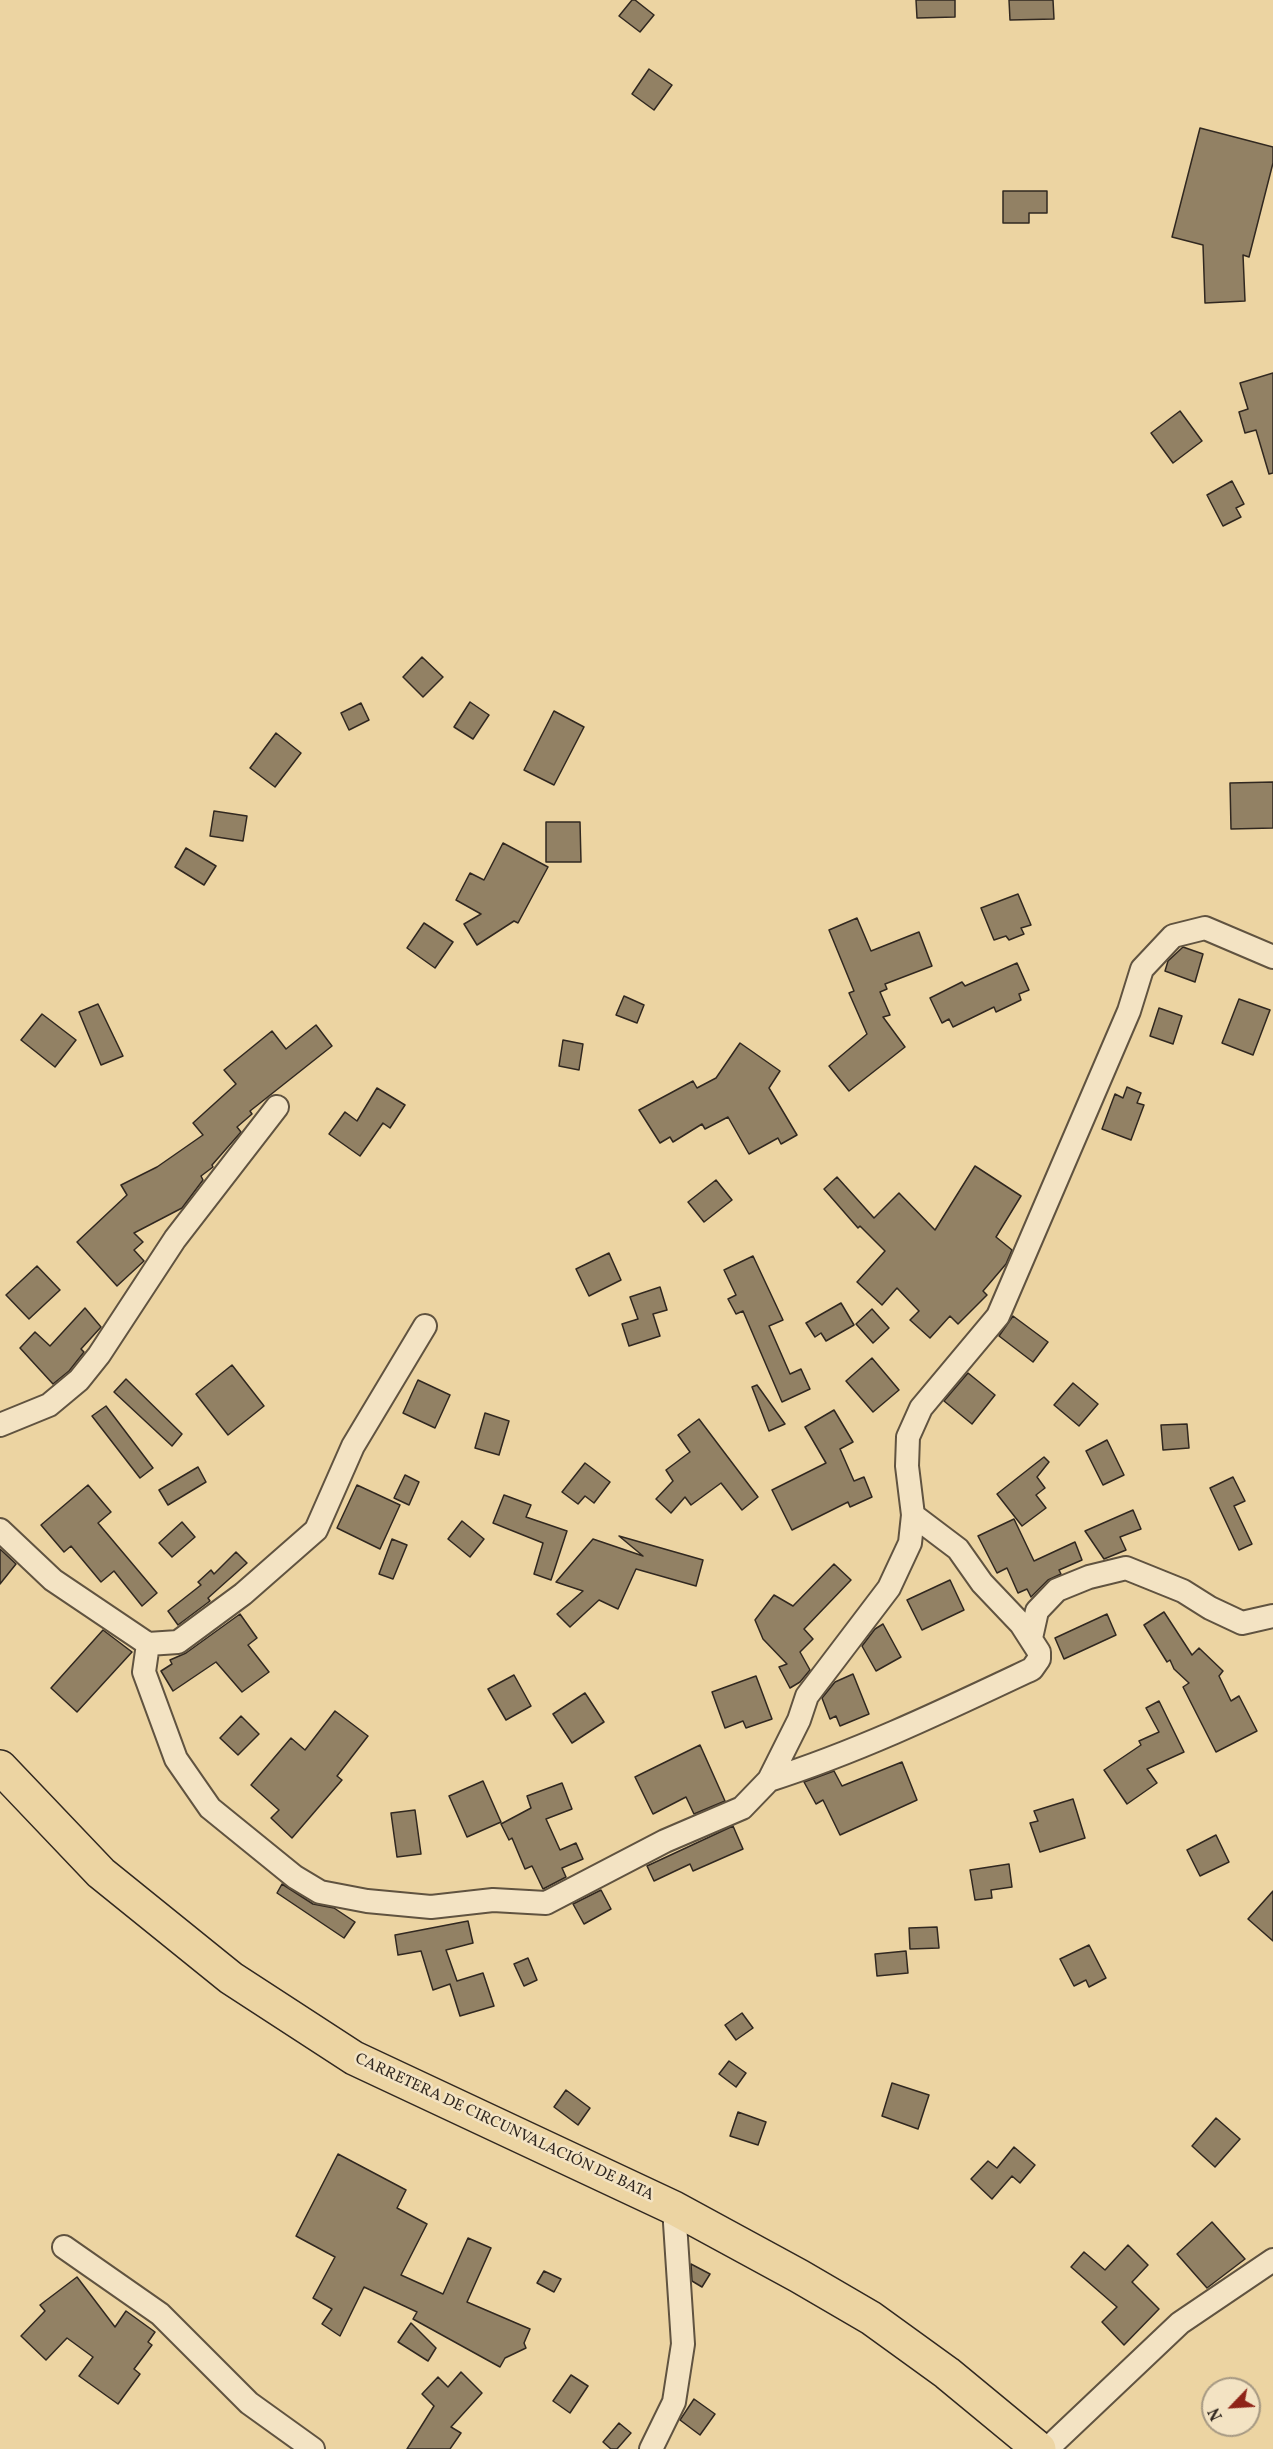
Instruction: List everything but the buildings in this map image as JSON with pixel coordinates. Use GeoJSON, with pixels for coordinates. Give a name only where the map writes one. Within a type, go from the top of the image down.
{"type":"FeatureCollection","features":[{"type":"Feature","properties":{"kind":"main road","name":"CARRETERA DE CIRCUNVALACIÓN DE BATA"},"geometry":{"type":"LineString","coordinates":[[0,1767],[101,1873],[240,1984],[354,2058],[674,2208],[799,2276],[871,2318],[947,2373],[1039,2449]]}},
{"type":"Feature","properties":{"kind":"street"},"geometry":{"type":"LineString","coordinates":[[148,1644],[144,1672],[176,1759],[210,1808],[286,1870],[320,1893],[367,1901],[431,1907],[493,1900],[546,1903],[665,1841],[742,1808],[769,1780],[799,1720],[807,1696],[889,1588],[909,1542],[913,1515],[907,1466],[908,1437],[921,1408],[998,1316],[1129,1011],[1142,969],[1173,936],[1205,928],[1273,957]]}},
{"type":"Feature","properties":{"kind":"street"},"geometry":{"type":"LineString","coordinates":[[0,1425],[49,1405],[79,1380],[99,1355],[175,1239],[277,1107]]}},
{"type":"Feature","properties":{"kind":"street"},"geometry":{"type":"LineString","coordinates":[[0,1530],[53,1580],[148,1644],[178,1642],[243,1594],[316,1530],[353,1446],[425,1326]]}},
{"type":"Feature","properties":{"kind":"street"},"geometry":{"type":"LineString","coordinates":[[769,1780],[832,1760],[1032,1669],[1039,1659],[1040,1652],[1031,1638],[1008,1608],[982,1583],[958,1549],[913,1515]]}},
{"type":"Feature","properties":{"kind":"street"},"geometry":{"type":"LineString","coordinates":[[1031,1638],[1037,1611],[1057,1590],[1089,1577],[1126,1568],[1183,1591],[1210,1608],[1242,1623],[1273,1616]]}},
{"type":"Feature","properties":{"kind":"street"},"geometry":{"type":"LineString","coordinates":[[651,2449],[674,2402],[683,2344],[674,2208]]}},
{"type":"Feature","properties":{"kind":"street"},"geometry":{"type":"LineString","coordinates":[[64,2247],[160,2314],[249,2403],[313,2449]]}},
{"type":"Feature","properties":{"kind":"street"},"geometry":{"type":"LineString","coordinates":[[1047,2449],[1180,2323],[1273,2260]]}}]}
